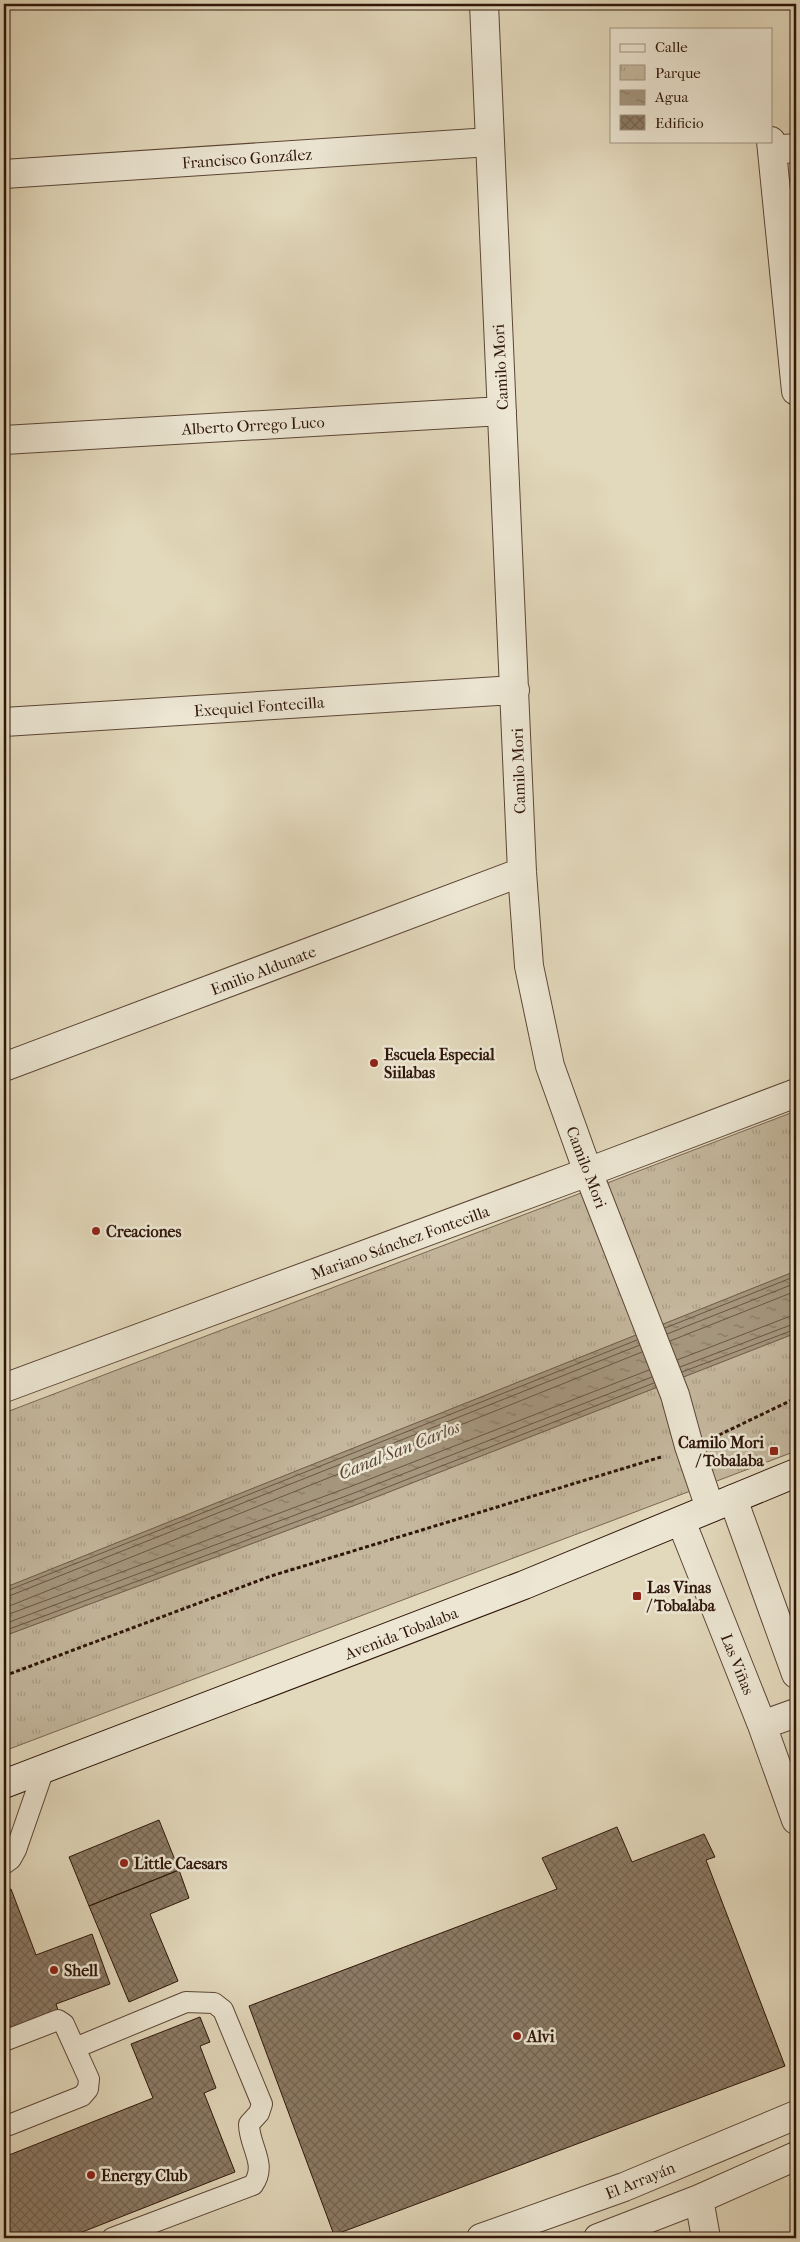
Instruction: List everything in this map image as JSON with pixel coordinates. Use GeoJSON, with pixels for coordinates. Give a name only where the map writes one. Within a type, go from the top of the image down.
{"type":"FeatureCollection","features":[{"type":"Feature","properties":{"kind":"street","name":"Camilo Mori"},"geometry":{"type":"LineString","coordinates":[[484,4],[522,872],[529,966],[550,1066],[588,1172],[647,1320],[675,1396],[689,1446],[722,1504]]}},
{"type":"Feature","properties":{"kind":"street","name":"Francisco González"},"geometry":{"type":"LineString","coordinates":[[4,174],[490,142]]}},
{"type":"Feature","properties":{"kind":"street"},"geometry":{"type":"LineString","coordinates":[[780,146],[796,391]]}},
{"type":"Feature","properties":{"kind":"street","name":"Alberto Orrego Luco"},"geometry":{"type":"LineString","coordinates":[[4,440],[502,411]]}},
{"type":"Feature","properties":{"kind":"street","name":"Exequiel Fontecilla"},"geometry":{"type":"LineString","coordinates":[[4,722],[515,690]]}},
{"type":"Feature","properties":{"kind":"street","name":"Emilio Aldunate"},"geometry":{"type":"LineString","coordinates":[[4,1067],[522,872]]}},
{"type":"Feature","properties":{"kind":"street","name":"Mariano Sánchez Fontecilla"},"geometry":{"type":"LineString","coordinates":[[4,1388],[796,1093]]}},
{"type":"Feature","properties":{"kind":"street","name":"Avenida Tobalaba"},"geometry":{"type":"LineString","coordinates":[[4,1784],[506,1592],[796,1473]]}},
{"type":"Feature","properties":{"kind":"street"},"geometry":{"type":"LineString","coordinates":[[722,1504],[796,1674]]}},
{"type":"Feature","properties":{"kind":"street","name":"Las Viñas"},"geometry":{"type":"LineString","coordinates":[[681,1521],[762,1725],[796,1820]]}},
{"type":"Feature","properties":{"kind":"street"},"geometry":{"type":"LineString","coordinates":[[762,1725],[796,1713]]}},
{"type":"Feature","properties":{"kind":"street","name":"El Arrayán"},"geometry":{"type":"LineString","coordinates":[[481,2238],[624,2187],[796,2115]]}},
{"type":"Feature","properties":{"kind":"street"},"geometry":{"type":"LineString","coordinates":[[598,2238],[699,2199],[796,2156]]}},
{"type":"Feature","properties":{"kind":"street"},"geometry":{"type":"LineString","coordinates":[[699,2199],[706,2238]]}},
{"type":"Feature","properties":{"kind":"lane"},"geometry":{"type":"LineString","coordinates":[[4,1864],[11,1859],[16,1850],[44,1769]]}},
{"type":"Feature","properties":{"kind":"lane"},"geometry":{"type":"LineString","coordinates":[[75,2048],[186,2002],[214,2003],[223,2010],[262,2104],[259,2113],[249,2124],[249,2133],[260,2165],[259,2176],[253,2185],[112,2238]]}},
{"type":"Feature","properties":{"kind":"lane"},"geometry":{"type":"LineString","coordinates":[[4,2041],[58,2020],[64,2024],[89,2079],[88,2088],[82,2096],[4,2127]]}},
{"type":"Feature","properties":{"kind":"path"},"geometry":{"type":"LineString","coordinates":[[714,1437],[796,1398]]}},
{"type":"Feature","properties":{"kind":"path"},"geometry":{"type":"LineString","coordinates":[[4,1676],[271,1576],[662,1457]]}},
{"type":"Feature","properties":{"kind":"green space"},"geometry":{"type":"Polygon","coordinates":[[[796,1111],[796,1271],[4,1588],[4,1413],[796,1111]]]}},
{"type":"Feature","properties":{"kind":"green space"},"geometry":{"type":"Polygon","coordinates":[[[796,1333],[796,1451],[4,1751],[4,1636],[358,1504],[796,1333]]]}},
{"type":"Feature","properties":{"kind":"water","name":"Canal San Carlos"},"geometry":{"type":"Polygon","coordinates":[[[796,1271],[796,1333],[358,1504],[4,1636],[4,1588],[796,1271]]]}},
{"type":"Feature","properties":{"kind":"building","name":"Little Caesars"},"geometry":{"type":"Polygon","coordinates":[[[159,1820],[179,1870],[89,1906],[69,1857],[159,1820]]]}},
{"type":"Feature","properties":{"kind":"building","name":"Alvi"},"geometry":{"type":"Polygon","coordinates":[[[617,1827],[632,1862],[704,1834],[715,1857],[706,1860],[785,2066],[334,2235],[249,2006],[557,1889],[542,1858],[617,1827]]]}},
{"type":"Feature","properties":{"kind":"building"},"geometry":{"type":"Polygon","coordinates":[[[179,1870],[189,1898],[150,1914],[178,1981],[129,2002],[89,1906],[179,1870]]]}},
{"type":"Feature","properties":{"kind":"building","name":"Shell"},"geometry":{"type":"Polygon","coordinates":[[[11,1889],[36,1955],[92,1934],[110,1984],[56,2004],[60,2016],[13,2034],[4,2009],[4,1892],[11,1889]]]}},
{"type":"Feature","properties":{"kind":"building"},"geometry":{"type":"Polygon","coordinates":[[[200,2017],[210,2042],[200,2046],[216,2088],[204,2093],[235,2172],[67,2238],[4,2238],[4,2157],[153,2098],[131,2044],[200,2017]]]}},
{"type":"Feature","properties":{"kind":"place","name":"Escuela Especial Siilabas"},"geometry":{"type":"Point","coordinates":[374,1063]}},
{"type":"Feature","properties":{"kind":"place","name":"Creaciones"},"geometry":{"type":"Point","coordinates":[96,1231]}},
{"type":"Feature","properties":{"kind":"place","name":"Camilo Mori / Tobalaba"},"geometry":{"type":"Point","coordinates":[774,1451]}},
{"type":"Feature","properties":{"kind":"place","name":"Las Vinas / Tobalaba"},"geometry":{"type":"Point","coordinates":[637,1596]}},
{"type":"Feature","properties":{"kind":"place","name":"Little Caesars"},"geometry":{"type":"Point","coordinates":[124,1863]}},
{"type":"Feature","properties":{"kind":"place","name":"Shell"},"geometry":{"type":"Point","coordinates":[54,1970]}},
{"type":"Feature","properties":{"kind":"place","name":"Alvi"},"geometry":{"type":"Point","coordinates":[517,2036]}},
{"type":"Feature","properties":{"kind":"place","name":"Energy Club"},"geometry":{"type":"Point","coordinates":[91,2175]}}]}
